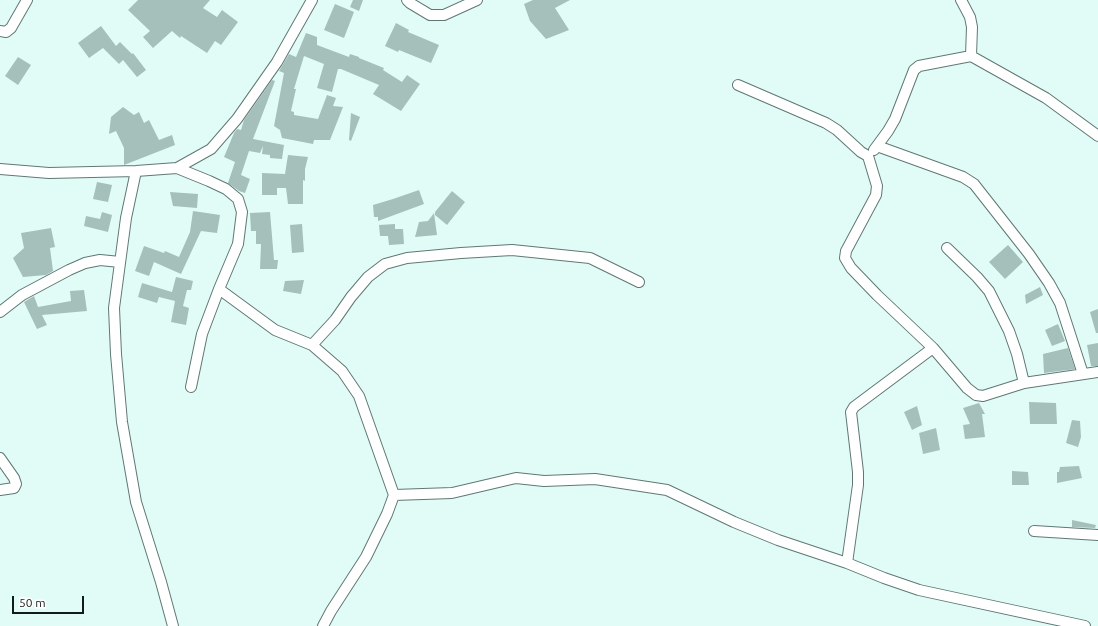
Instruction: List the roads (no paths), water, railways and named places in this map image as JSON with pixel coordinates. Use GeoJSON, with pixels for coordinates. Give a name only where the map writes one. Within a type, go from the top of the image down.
{"type":"FeatureCollection","features":[{"type":"Feature","properties":{"kind":"street"},"geometry":{"type":"LineString","coordinates":[[0,32],[6,32],[11,28],[28,0]]}},
{"type":"Feature","properties":{"kind":"street"},"geometry":{"type":"LineString","coordinates":[[0,169],[49,173],[136,172],[177,168],[211,149],[237,120],[277,62],[312,0]]}},
{"type":"Feature","properties":{"kind":"street"},"geometry":{"type":"LineString","coordinates":[[407,0],[430,15],[444,15],[477,0]]}},
{"type":"Feature","properties":{"kind":"street"},"geometry":{"type":"LineString","coordinates":[[962,0],[972,26],[971,56]]}},
{"type":"Feature","properties":{"kind":"street"},"geometry":{"type":"LineString","coordinates":[[868,156],[888,131],[895,119],[914,70],[919,66],[971,56],[1046,98],[1098,136]]}},
{"type":"Feature","properties":{"kind":"street"},"geometry":{"type":"LineString","coordinates":[[738,85],[826,123],[837,130],[861,152],[868,156],[877,186],[876,195],[846,251],[845,258],[851,268],[933,348],[967,388],[976,395],[983,396],[1024,383],[1098,372]]}},
{"type":"Feature","properties":{"kind":"street"},"geometry":{"type":"LineString","coordinates":[[877,146],[963,177],[974,184],[1029,254],[1056,296],[1060,303],[1083,374]]}},
{"type":"Feature","properties":{"kind":"street"},"geometry":{"type":"LineString","coordinates":[[177,168],[226,189],[238,199],[242,212],[238,244],[202,334],[191,387]]}},
{"type":"Feature","properties":{"kind":"street"},"geometry":{"type":"LineString","coordinates":[[136,172],[126,218],[114,308],[116,354],[122,422],[136,502],[161,582],[172,626]]}},
{"type":"Feature","properties":{"kind":"street"},"geometry":{"type":"LineString","coordinates":[[947,248],[989,291],[1009,331],[1017,354],[1024,383]]}},
{"type":"Feature","properties":{"kind":"street"},"geometry":{"type":"LineString","coordinates":[[312,345],[335,320],[351,297],[368,277],[385,264],[407,258],[512,250],[590,258],[639,282]]}},
{"type":"Feature","properties":{"kind":"street"},"geometry":{"type":"LineString","coordinates":[[0,312],[22,295],[85,263],[100,260],[120,262]]}},
{"type":"Feature","properties":{"kind":"street"},"geometry":{"type":"LineString","coordinates":[[219,289],[275,330],[312,345],[342,371],[359,396],[394,495],[387,514],[366,557],[323,626]]}},
{"type":"Feature","properties":{"kind":"street"},"geometry":{"type":"LineString","coordinates":[[847,563],[858,485],[858,472],[850,412],[854,407],[933,348]]}},
{"type":"Feature","properties":{"kind":"street"},"geometry":{"type":"LineString","coordinates":[[0,458],[14,478],[16,484],[14,488],[0,490]]}},
{"type":"Feature","properties":{"kind":"street"},"geometry":{"type":"LineString","coordinates":[[394,495],[452,493],[516,478],[544,481],[594,479],[667,490],[734,522],[778,540],[847,563],[919,590],[1085,626]]}},
{"type":"Feature","properties":{"kind":"street"},"geometry":{"type":"LineString","coordinates":[[1034,531],[1098,535]]}}]}
